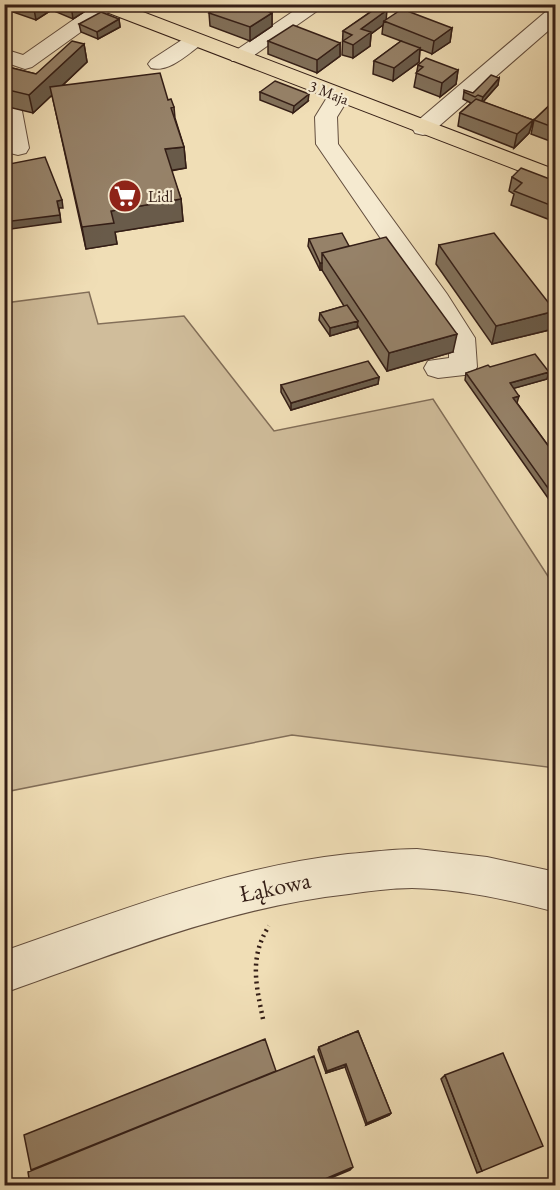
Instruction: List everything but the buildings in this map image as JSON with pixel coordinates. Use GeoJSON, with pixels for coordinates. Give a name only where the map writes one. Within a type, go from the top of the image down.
{"type":"FeatureCollection","features":[{"type":"Feature","properties":{"kind":"main road","name":"3 Maja"},"geometry":{"type":"LineString","coordinates":[[105,5],[555,178]]}},
{"type":"Feature","properties":{"kind":"street"},"geometry":{"type":"LineString","coordinates":[[239,57],[318,4]]}},
{"type":"Feature","properties":{"kind":"street"},"geometry":{"type":"LineString","coordinates":[[4,55],[25,63],[105,5]]}},
{"type":"Feature","properties":{"kind":"street"},"geometry":{"type":"LineString","coordinates":[[423,128],[555,13]]}},
{"type":"Feature","properties":{"kind":"street"},"geometry":{"type":"LineString","coordinates":[[158,64],[195,40]]}},
{"type":"Feature","properties":{"kind":"street"},"geometry":{"type":"LineString","coordinates":[[339,96],[326,117],[327,144],[438,300],[462,338],[463,367],[438,368]]}},
{"type":"Feature","properties":{"kind":"street"},"geometry":{"type":"LineString","coordinates":[[4,109],[11,111],[18,148]]}},
{"type":"Feature","properties":{"kind":"street","name":"Łąkowa"},"geometry":{"type":"LineString","coordinates":[[4,972],[218,900],[280,883],[343,874],[415,869],[477,875],[555,892]]}},
{"type":"Feature","properties":{"kind":"path"},"geometry":{"type":"LineString","coordinates":[[263,1019],[253,966],[259,939],[273,921]]}},
{"type":"Feature","properties":{"kind":"shaded area"},"geometry":{"type":"Polygon","coordinates":[[[89,292],[98,324],[184,316],[274,431],[433,399],[555,587],[555,768],[292,735],[5,792],[5,303],[89,292]]]}},
{"type":"Feature","properties":{"kind":"place","name":"Lidl"},"geometry":{"type":"Point","coordinates":[125,196]}}]}
